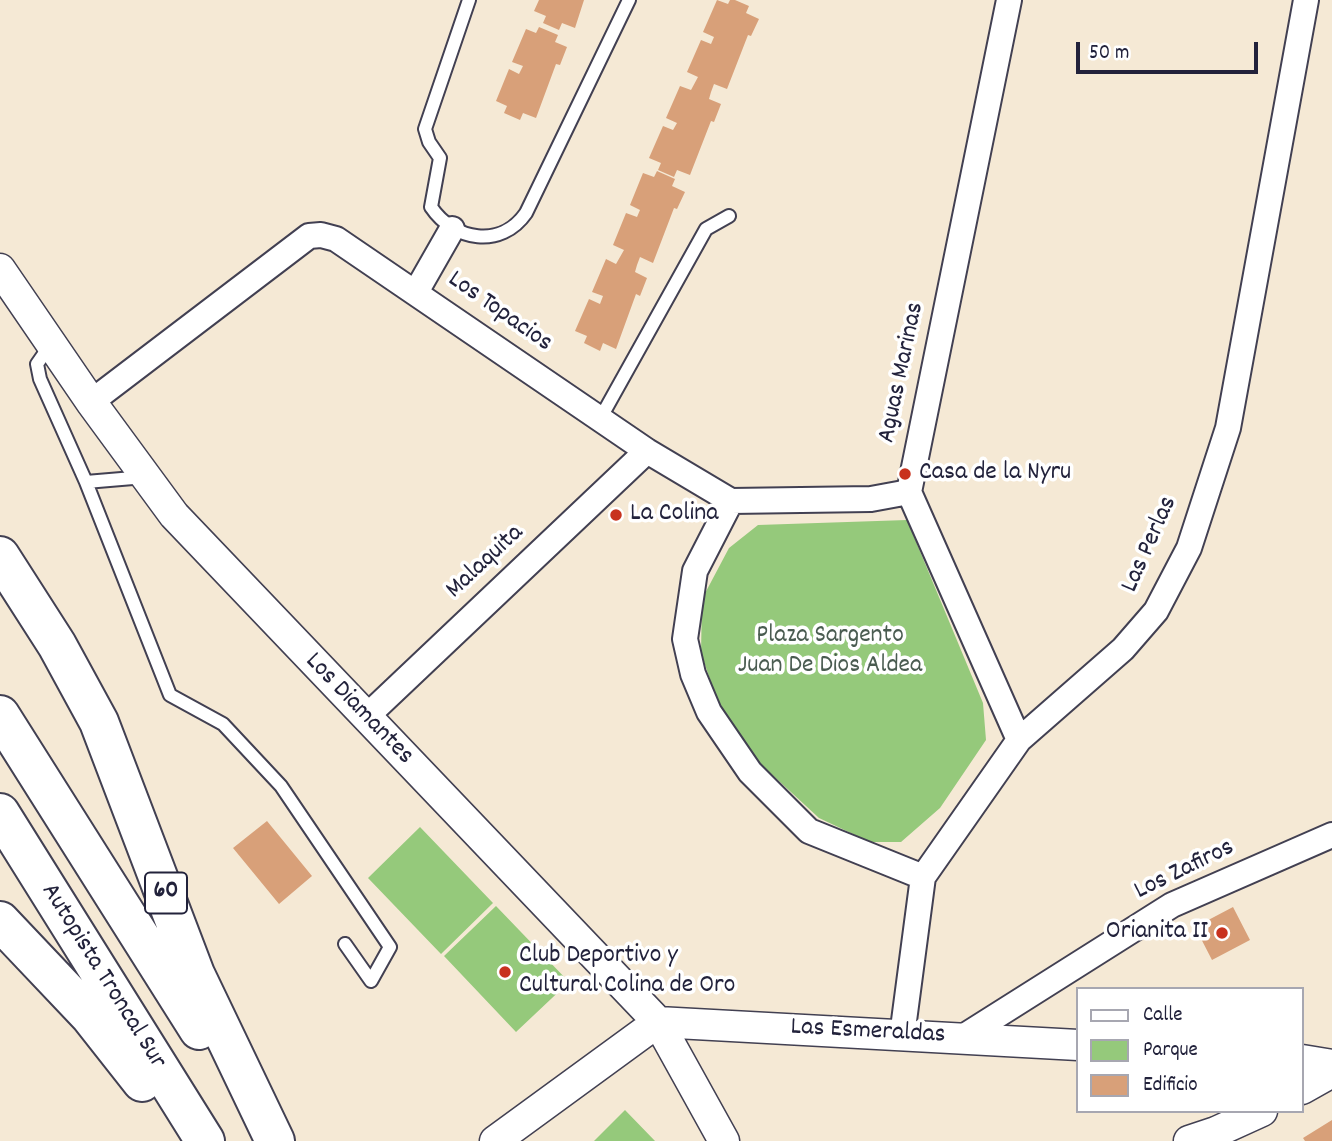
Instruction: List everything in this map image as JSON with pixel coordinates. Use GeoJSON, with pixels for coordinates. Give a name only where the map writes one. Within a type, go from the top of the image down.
{"type":"FeatureCollection","features":[{"type":"Feature","properties":{"kind":"highway","name":"60"},"geometry":{"type":"LineString","coordinates":[[0,556],[57,646],[99,722],[195,974],[275,1141]]}},
{"type":"Feature","properties":{"kind":"highway","name":"Autopista Troncal Sur"},"geometry":{"type":"LineString","coordinates":[[0,715],[269,1141]]}},
{"type":"Feature","properties":{"kind":"highway","name":"Autopista Troncal Sur"},"geometry":{"type":"LineString","coordinates":[[0,813],[205,1141]]}},
{"type":"Feature","properties":{"kind":"highway","name":"Autopista Troncal Sur"},"geometry":{"type":"LineString","coordinates":[[0,921],[90,1016],[186,1141]]}},
{"type":"Feature","properties":{"kind":"street","name":"Aguas Marinas"},"geometry":{"type":"LineString","coordinates":[[909,492],[1009,0]]}},
{"type":"Feature","properties":{"kind":"street","name":"Las Perlas"},"geometry":{"type":"LineString","coordinates":[[902,1035],[923,877],[1019,740],[1123,649],[1156,611],[1189,548],[1228,428],[1306,0]]}},
{"type":"Feature","properties":{"kind":"street"},"geometry":{"type":"LineString","coordinates":[[416,292],[452,229]]}},
{"type":"Feature","properties":{"kind":"street","name":"Los Topacios"},"geometry":{"type":"LineString","coordinates":[[91,402],[310,236],[321,235],[336,239],[647,452],[731,501]]}},
{"type":"Feature","properties":{"kind":"street","name":"Los Diamantes"},"geometry":{"type":"LineString","coordinates":[[0,268],[91,402],[174,515],[658,1022],[724,1141]]}},
{"type":"Feature","properties":{"kind":"street","name":"Malaquita"},"geometry":{"type":"LineString","coordinates":[[365,718],[647,452]]}},
{"type":"Feature","properties":{"kind":"street"},"geometry":{"type":"LineString","coordinates":[[923,877],[808,831],[750,772],[709,712],[693,674],[685,639],[695,571],[731,501],[871,499],[909,492],[1019,740]]}},
{"type":"Feature","properties":{"kind":"street","name":"Los Zafiros"},"geometry":{"type":"LineString","coordinates":[[963,1037],[1172,905],[1332,835]]}},
{"type":"Feature","properties":{"kind":"street"},"geometry":{"type":"LineString","coordinates":[[495,1141],[658,1022]]}},
{"type":"Feature","properties":{"kind":"street","name":"Las Esmeraldas"},"geometry":{"type":"LineString","coordinates":[[658,1022],[1076,1045]]}},
{"type":"Feature","properties":{"kind":"street"},"geometry":{"type":"LineString","coordinates":[[1304,1060],[1332,1065]]}},
{"type":"Feature","properties":{"kind":"street"},"geometry":{"type":"LineString","coordinates":[[1304,1088],[1332,1072]]}},
{"type":"Feature","properties":{"kind":"street"},"geometry":{"type":"LineString","coordinates":[[1189,1141],[1257,1113]]}},
{"type":"Feature","properties":{"kind":"lane"},"geometry":{"type":"LineString","coordinates":[[469,0],[425,128],[429,142],[440,158],[431,207],[452,229],[494,236],[507,233],[517,225],[629,0]]}},
{"type":"Feature","properties":{"kind":"lane"},"geometry":{"type":"LineString","coordinates":[[600,419],[706,229],[729,216]]}},
{"type":"Feature","properties":{"kind":"lane"},"geometry":{"type":"LineString","coordinates":[[51,343],[37,364],[40,379],[86,482],[170,695],[223,724],[281,786],[390,947],[371,981],[345,944]]}},
{"type":"Feature","properties":{"kind":"lane"},"geometry":{"type":"LineString","coordinates":[[86,482],[146,477]]}},
{"type":"Feature","properties":{"kind":"green space","name":"Plaza Sargento Juan De Dios Aldea"},"geometry":{"type":"Polygon","coordinates":[[[907,520],[983,703],[986,740],[940,808],[901,842],[870,842],[819,818],[753,757],[719,706],[701,653],[702,599],[729,548],[758,525],[907,520]]]}},
{"type":"Feature","properties":{"kind":"green space"},"geometry":{"type":"Polygon","coordinates":[[[420,827],[493,903],[441,954],[368,878],[420,827]]]}},
{"type":"Feature","properties":{"kind":"green space"},"geometry":{"type":"Polygon","coordinates":[[[496,906],[569,982],[516,1032],[444,956],[496,906]]]}},
{"type":"Feature","properties":{"kind":"green space"},"geometry":{"type":"Polygon","coordinates":[[[625,1110],[655,1141],[594,1141],[625,1110]]]}},
{"type":"Feature","properties":{"kind":"building"},"geometry":{"type":"Polygon","coordinates":[[[539,0],[584,0],[575,28],[562,23],[559,30],[543,23],[546,16],[534,11],[539,0]]]}},
{"type":"Feature","properties":{"kind":"building"},"geometry":{"type":"Polygon","coordinates":[[[717,0],[728,4],[730,0],[735,0],[749,6],[746,13],[759,19],[751,36],[748,35],[727,89],[714,84],[709,99],[721,104],[714,122],[711,121],[690,175],[677,170],[674,177],[658,170],[661,163],[649,158],[663,126],[673,130],[677,123],[666,118],[680,86],[691,90],[698,77],[687,72],[701,40],[711,44],[714,37],[703,32],[717,0]]]}},
{"type":"Feature","properties":{"kind":"building"},"geometry":{"type":"Polygon","coordinates":[[[539,27],[558,35],[555,42],[567,47],[560,65],[556,64],[536,118],[523,113],[520,120],[504,113],[507,106],[496,101],[509,69],[519,74],[523,66],[512,62],[526,29],[536,33],[539,27]]]}},
{"type":"Feature","properties":{"kind":"building"},"geometry":{"type":"Polygon","coordinates":[[[657,171],[675,179],[672,186],[685,192],[677,209],[674,208],[653,263],[640,257],[635,272],[647,278],[640,296],[636,294],[616,349],[603,343],[600,351],[584,343],[587,336],[575,331],[589,299],[600,304],[603,296],[592,292],[606,259],[616,264],[624,250],[613,245],[626,213],[637,217],[640,210],[630,205],[643,173],[654,177],[657,171]]]}},
{"type":"Feature","properties":{"kind":"building"},"geometry":{"type":"Polygon","coordinates":[[[267,821],[312,876],[279,904],[233,848],[267,821]]]}},
{"type":"Feature","properties":{"kind":"building","name":"Orianita II"},"geometry":{"type":"Polygon","coordinates":[[[1233,907],[1250,940],[1212,960],[1195,927],[1233,907]]]}},
{"type":"Feature","properties":{"kind":"building"},"geometry":{"type":"Polygon","coordinates":[[[1332,1120],[1332,1141],[1305,1141],[1303,1138],[1332,1120]]]}},
{"type":"Feature","properties":{"kind":"place","name":"Casa de la Nyru"},"geometry":{"type":"Point","coordinates":[905,474]}},
{"type":"Feature","properties":{"kind":"place","name":"La Colina"},"geometry":{"type":"Point","coordinates":[616,515]}},
{"type":"Feature","properties":{"kind":"place","name":"Orianita II"},"geometry":{"type":"Point","coordinates":[1222,933]}},
{"type":"Feature","properties":{"kind":"place","name":"Club Deportivo y Cultural Colina de Oro"},"geometry":{"type":"Point","coordinates":[505,972]}}]}
